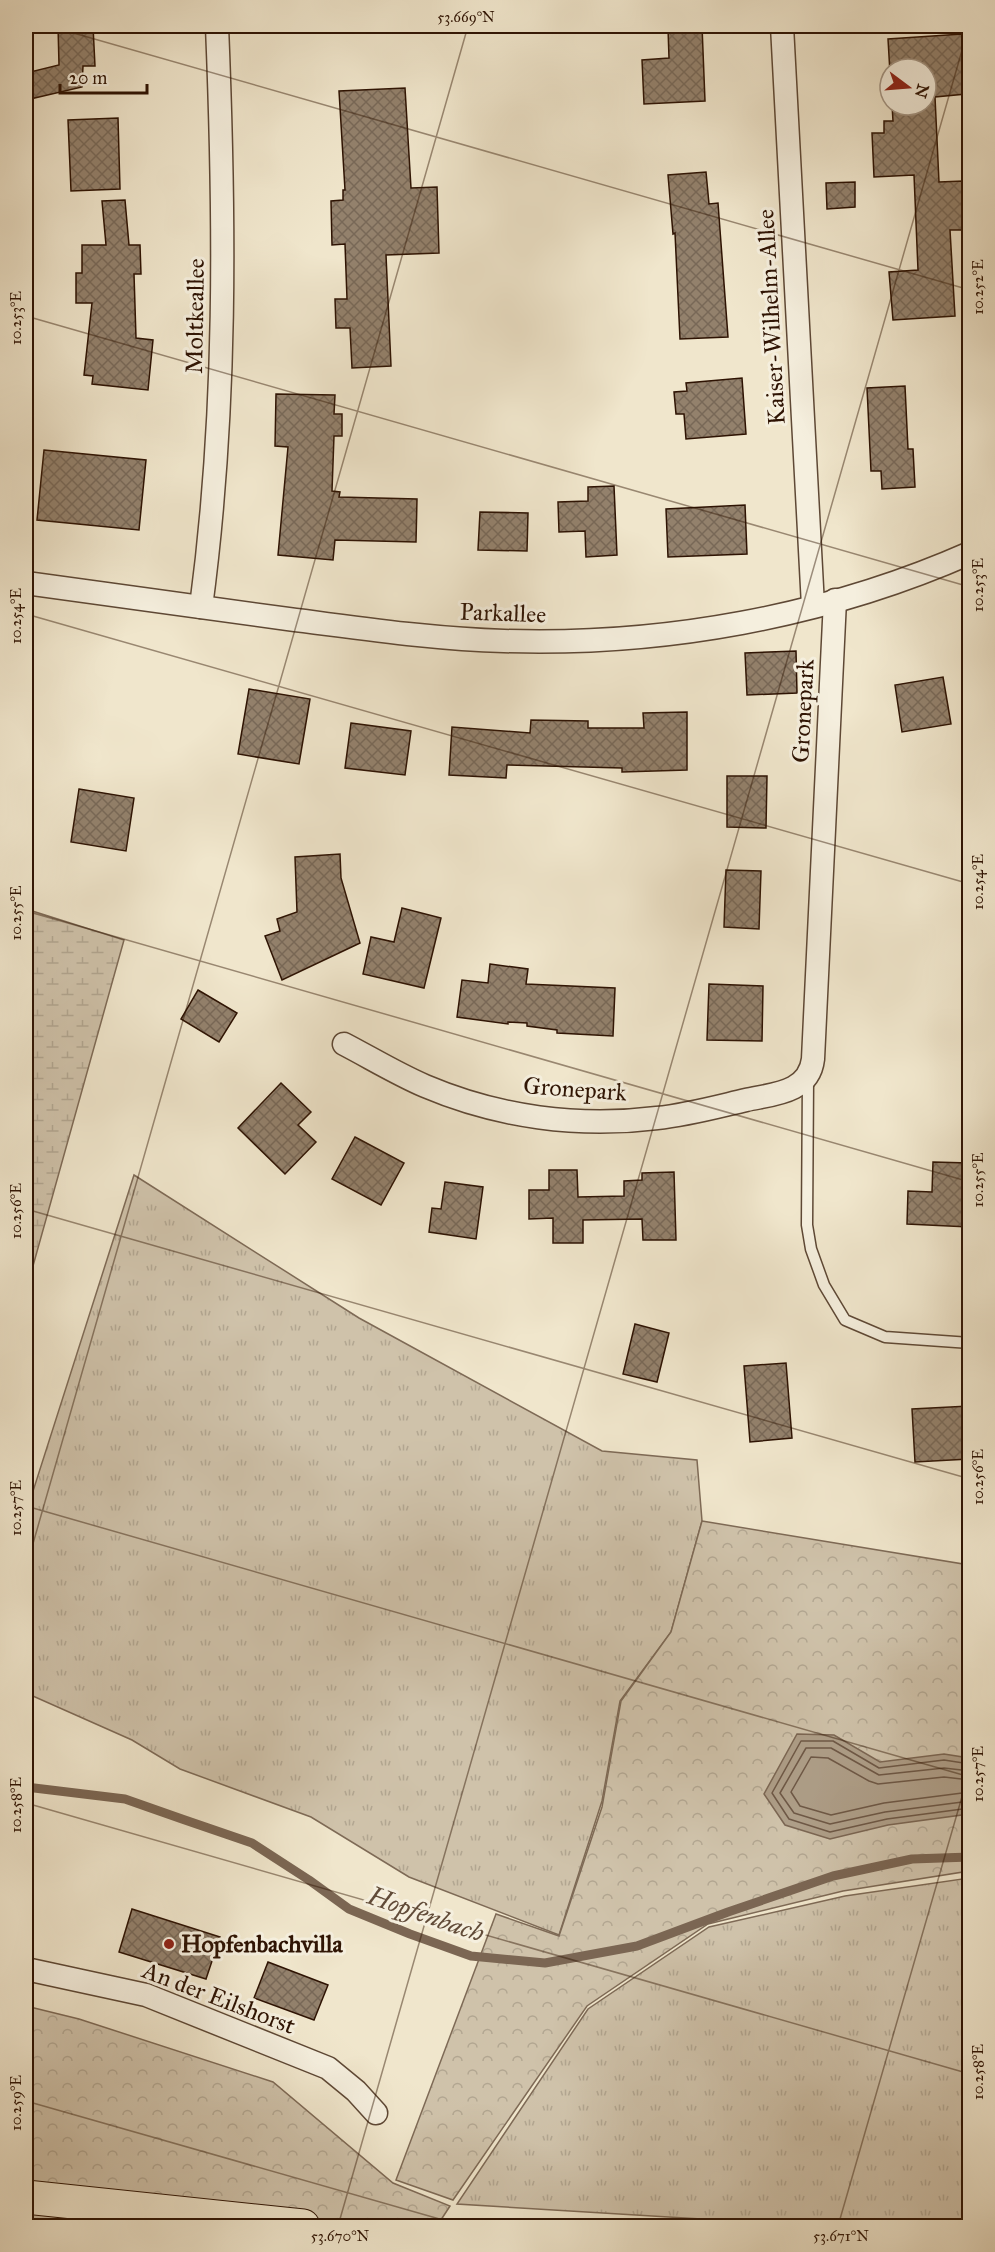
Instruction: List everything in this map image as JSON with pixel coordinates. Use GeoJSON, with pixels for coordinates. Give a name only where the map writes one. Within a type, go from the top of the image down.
{"type":"FeatureCollection","features":[{"type":"Feature","properties":{"kind":"main road"},"geometry":{"type":"LineString","coordinates":[[26,2197],[303,2226]]}},
{"type":"Feature","properties":{"kind":"street","name":"Moltkeallee"},"geometry":{"type":"LineString","coordinates":[[201,607],[218,434],[223,304],[223,170],[217,26]]}},
{"type":"Feature","properties":{"kind":"street","name":"Kaiser-Wilhelm-Allee"},"geometry":{"type":"LineString","coordinates":[[782,26],[824,603]]}},
{"type":"Feature","properties":{"kind":"street","name":"Parkallee"},"geometry":{"type":"LineString","coordinates":[[26,584],[447,638],[563,641],[678,633],[736,623],[824,603],[903,579],[969,553]]}},
{"type":"Feature","properties":{"kind":"street","name":"Gronepark"},"geometry":{"type":"LineString","coordinates":[[344,1044],[414,1080],[464,1100],[506,1112],[570,1121],[614,1122],[679,1115],[786,1091],[800,1084],[808,1076],[813,1059],[824,603]]}},
{"type":"Feature","properties":{"kind":"street","name":"An der Eilshorst"},"geometry":{"type":"LineString","coordinates":[[26,1969],[146,1995],[328,2068],[356,2091],[376,2113]]}},
{"type":"Feature","properties":{"kind":"lane","name":"Gronepark"},"geometry":{"type":"LineString","coordinates":[[808,1076],[807,1225],[811,1249],[824,1285],[845,1320],[885,1337],[969,1343]]}},
{"type":"Feature","properties":{"kind":"green space"},"geometry":{"type":"Polygon","coordinates":[[[26,909],[124,940],[26,1291],[26,909]]]}},
{"type":"Feature","properties":{"kind":"green space"},"geometry":{"type":"Polygon","coordinates":[[[134,1175],[359,1318],[602,1451],[697,1460],[702,1521],[671,1632],[620,1701],[602,1801],[559,1935],[409,1877],[311,1817],[180,1769],[132,1740],[26,1693],[26,1513],[134,1175]]]}},
{"type":"Feature","properties":{"kind":"green space"},"geometry":{"type":"Polygon","coordinates":[[[702,1521],[969,1565],[969,1871],[843,1891],[708,1924],[587,2006],[453,2200],[396,2180],[496,1914],[559,1936],[602,1807],[621,1701],[671,1632],[702,1521]]]}},
{"type":"Feature","properties":{"kind":"green space"},"geometry":{"type":"Polygon","coordinates":[[[969,1878],[969,2226],[718,2220],[457,2204],[588,2009],[709,1927],[845,1896],[969,1878]]]}},
{"type":"Feature","properties":{"kind":"green space"},"geometry":{"type":"Polygon","coordinates":[[[26,2006],[79,2019],[273,2082],[393,2183],[450,2206],[437,2226],[26,2226],[26,2006]]]}},
{"type":"Feature","properties":{"kind":"water"},"geometry":{"type":"Polygon","coordinates":[[[797,1734],[834,1735],[880,1762],[944,1754],[969,1758],[969,1814],[888,1825],[830,1839],[785,1825],[764,1794],[797,1734]]]}},
{"type":"Feature","properties":{"kind":"building"},"geometry":{"type":"Polygon","coordinates":[[[58,26],[93,26],[95,66],[83,66],[82,87],[26,100],[26,73],[59,65],[58,26]]]}},
{"type":"Feature","properties":{"kind":"building"},"geometry":{"type":"Polygon","coordinates":[[[702,26],[705,101],[644,104],[642,60],[669,58],[668,28],[702,26]]]}},
{"type":"Feature","properties":{"kind":"building"},"geometry":{"type":"Polygon","coordinates":[[[962,34],[966,94],[938,97],[938,57],[889,57],[888,39],[962,34]]]}},
{"type":"Feature","properties":{"kind":"building"},"geometry":{"type":"Polygon","coordinates":[[[405,88],[411,188],[437,187],[439,253],[386,255],[391,366],[352,368],[350,328],[336,328],[335,299],[347,299],[345,244],[332,245],[331,201],[343,200],[343,190],[345,190],[339,91],[405,88]]]}},
{"type":"Feature","properties":{"kind":"building"},"geometry":{"type":"Polygon","coordinates":[[[893,117],[936,117],[939,182],[963,181],[965,230],[950,230],[955,316],[893,320],[889,272],[918,270],[914,175],[874,177],[872,133],[884,133],[884,121],[893,121],[893,117]]]}},
{"type":"Feature","properties":{"kind":"building"},"geometry":{"type":"Polygon","coordinates":[[[118,118],[120,189],[71,191],[68,120],[118,118]]]}},
{"type":"Feature","properties":{"kind":"building"},"geometry":{"type":"Polygon","coordinates":[[[706,172],[709,204],[718,203],[728,337],[680,339],[675,233],[673,234],[668,175],[706,172]]]}},
{"type":"Feature","properties":{"kind":"building"},"geometry":{"type":"Polygon","coordinates":[[[855,182],[855,207],[827,209],[826,183],[855,182]]]}},
{"type":"Feature","properties":{"kind":"building"},"geometry":{"type":"Polygon","coordinates":[[[125,200],[129,245],[140,245],[141,274],[134,274],[136,338],[153,340],[148,390],[92,384],[93,376],[84,375],[92,303],[76,303],[76,273],[82,273],[82,245],[106,245],[102,201],[125,200]]]}},
{"type":"Feature","properties":{"kind":"building"},"geometry":{"type":"Polygon","coordinates":[[[742,378],[746,434],[686,439],[684,414],[676,414],[674,392],[687,391],[686,383],[742,378]]]}},
{"type":"Feature","properties":{"kind":"building"},"geometry":{"type":"Polygon","coordinates":[[[905,386],[908,449],[913,449],[915,487],[882,489],[881,471],[871,471],[867,388],[905,386]]]}},
{"type":"Feature","properties":{"kind":"building"},"geometry":{"type":"Polygon","coordinates":[[[276,394],[335,395],[334,414],[342,414],[342,436],[334,436],[332,491],[340,492],[339,497],[417,499],[416,542],[335,540],[333,560],[278,555],[288,447],[275,446],[276,394]]]}},
{"type":"Feature","properties":{"kind":"building"},"geometry":{"type":"Polygon","coordinates":[[[44,450],[146,460],[139,530],[37,520],[44,450]]]}},
{"type":"Feature","properties":{"kind":"building"},"geometry":{"type":"Polygon","coordinates":[[[614,486],[617,555],[586,557],[585,531],[559,532],[558,502],[588,501],[588,487],[614,486]]]}},
{"type":"Feature","properties":{"kind":"building"},"geometry":{"type":"Polygon","coordinates":[[[745,505],[747,554],[668,557],[666,509],[745,505]]]}},
{"type":"Feature","properties":{"kind":"building"},"geometry":{"type":"Polygon","coordinates":[[[480,512],[528,513],[527,551],[478,550],[480,512]]]}},
{"type":"Feature","properties":{"kind":"building"},"geometry":{"type":"Polygon","coordinates":[[[796,651],[797,693],[747,695],[745,653],[796,651]]]}},
{"type":"Feature","properties":{"kind":"building"},"geometry":{"type":"Polygon","coordinates":[[[943,677],[951,724],[902,732],[895,685],[943,677]]]}},
{"type":"Feature","properties":{"kind":"building"},"geometry":{"type":"Polygon","coordinates":[[[249,689],[310,699],[299,764],[238,754],[249,689]]]}},
{"type":"Feature","properties":{"kind":"building"},"geometry":{"type":"Polygon","coordinates":[[[687,712],[687,770],[622,772],[622,768],[507,765],[506,778],[449,775],[452,727],[530,733],[531,720],[588,721],[588,728],[644,728],[643,713],[687,712]]]}},
{"type":"Feature","properties":{"kind":"building"},"geometry":{"type":"Polygon","coordinates":[[[351,723],[411,731],[405,775],[345,768],[351,723]]]}},
{"type":"Feature","properties":{"kind":"building"},"geometry":{"type":"Polygon","coordinates":[[[727,776],[767,776],[766,828],[727,827],[727,776]]]}},
{"type":"Feature","properties":{"kind":"building"},"geometry":{"type":"Polygon","coordinates":[[[79,789],[134,798],[126,851],[71,842],[79,789]]]}},
{"type":"Feature","properties":{"kind":"building"},"geometry":{"type":"Polygon","coordinates":[[[340,854],[341,878],[360,943],[282,980],[265,936],[280,931],[277,919],[297,912],[295,857],[340,854]]]}},
{"type":"Feature","properties":{"kind":"building"},"geometry":{"type":"Polygon","coordinates":[[[726,870],[761,871],[759,929],[724,927],[726,870]]]}},
{"type":"Feature","properties":{"kind":"building"},"geometry":{"type":"Polygon","coordinates":[[[402,908],[441,918],[424,988],[363,974],[371,937],[394,942],[402,908]]]}},
{"type":"Feature","properties":{"kind":"building"},"geometry":{"type":"Polygon","coordinates":[[[490,964],[528,969],[526,984],[615,988],[613,1036],[557,1033],[557,1030],[527,1026],[527,1023],[508,1022],[508,1024],[457,1017],[462,980],[488,983],[490,964]]]}},
{"type":"Feature","properties":{"kind":"building"},"geometry":{"type":"Polygon","coordinates":[[[709,984],[763,986],[762,1041],[707,1040],[709,984]]]}},
{"type":"Feature","properties":{"kind":"building"},"geometry":{"type":"Polygon","coordinates":[[[198,990],[237,1013],[219,1042],[181,1019],[198,990]]]}},
{"type":"Feature","properties":{"kind":"building"},"geometry":{"type":"Polygon","coordinates":[[[281,1083],[311,1112],[298,1125],[316,1142],[285,1174],[238,1128],[281,1083]]]}},
{"type":"Feature","properties":{"kind":"building"},"geometry":{"type":"Polygon","coordinates":[[[355,1137],[404,1163],[381,1205],[332,1179],[355,1137]]]}},
{"type":"Feature","properties":{"kind":"building"},"geometry":{"type":"Polygon","coordinates":[[[933,1162],[969,1163],[969,1227],[907,1224],[908,1191],[932,1192],[933,1162]]]}},
{"type":"Feature","properties":{"kind":"building"},"geometry":{"type":"Polygon","coordinates":[[[549,1170],[577,1170],[578,1197],[624,1196],[624,1181],[642,1180],[642,1173],[674,1172],[676,1240],[643,1240],[642,1219],[583,1220],[583,1243],[553,1243],[553,1218],[529,1219],[529,1190],[549,1190],[549,1170]]]}},
{"type":"Feature","properties":{"kind":"building"},"geometry":{"type":"Polygon","coordinates":[[[445,1182],[483,1187],[476,1239],[429,1232],[432,1208],[441,1209],[445,1182]]]}},
{"type":"Feature","properties":{"kind":"building"},"geometry":{"type":"Polygon","coordinates":[[[635,1324],[669,1333],[657,1382],[623,1374],[635,1324]]]}},
{"type":"Feature","properties":{"kind":"building"},"geometry":{"type":"Polygon","coordinates":[[[786,1363],[792,1438],[750,1442],[744,1366],[786,1363]]]}},
{"type":"Feature","properties":{"kind":"building"},"geometry":{"type":"Polygon","coordinates":[[[969,1406],[969,1459],[915,1462],[912,1409],[969,1406]]]}},
{"type":"Feature","properties":{"kind":"building","name":"Hopfenbachvilla"},"geometry":{"type":"Polygon","coordinates":[[[132,1909],[220,1937],[206,1979],[119,1952],[132,1909]]]}},
{"type":"Feature","properties":{"kind":"building"},"geometry":{"type":"Polygon","coordinates":[[[268,1962],[328,1985],[314,2020],[254,1998],[268,1962]]]}},
{"type":"Feature","properties":{"kind":"waterway","name":"Hopfenbach"},"geometry":{"type":"LineString","coordinates":[[26,1787],[125,1799],[252,1843],[349,1909],[410,1934],[471,1956],[545,1963],[637,1946],[833,1876],[912,1859],[970,1857]]}},
{"type":"Feature","properties":{"kind":"place","name":"Hopfenbachvilla"},"geometry":{"type":"Point","coordinates":[169,1944]}}]}
